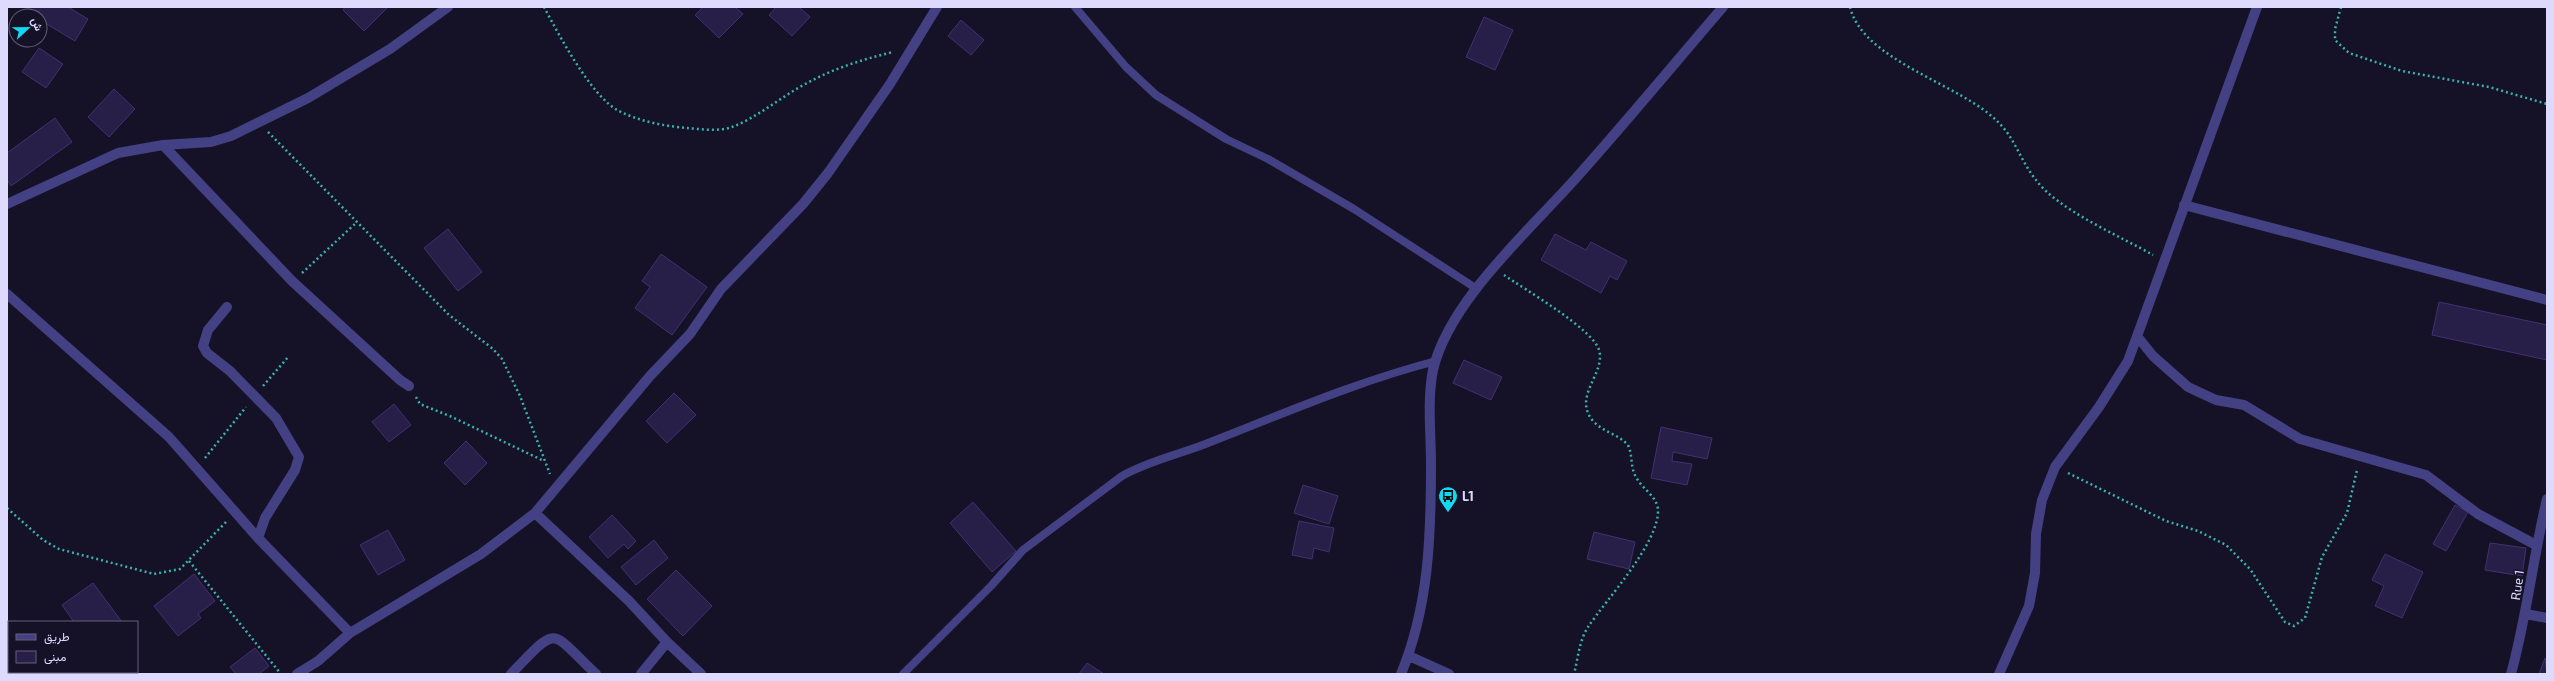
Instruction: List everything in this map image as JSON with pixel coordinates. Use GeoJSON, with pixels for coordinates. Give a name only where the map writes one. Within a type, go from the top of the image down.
{"type":"FeatureCollection","features":[{"type":"Feature","properties":{"kind":"street"},"geometry":{"type":"LineString","coordinates":[[7,204],[105,158],[118,154],[163,145],[211,142],[231,136],[308,98],[384,53],[448,7]]}},
{"type":"Feature","properties":{"kind":"street"},"geometry":{"type":"LineString","coordinates":[[301,674],[350,633],[481,554],[535,513],[650,376],[690,334],[721,289],[803,204],[848,147],[913,47],[937,7]]}},
{"type":"Feature","properties":{"kind":"street"},"geometry":{"type":"LineString","coordinates":[[1402,674],[1409,656],[1424,597],[1431,530],[1430,406],[1433,371],[1452,322],[1494,268],[1628,119],[1723,7]]}},
{"type":"Feature","properties":{"kind":"street"},"geometry":{"type":"LineString","coordinates":[[1999,674],[2028,606],[2035,573],[2036,534],[2040,507],[2055,467],[2128,362],[2257,7]]}},
{"type":"Feature","properties":{"kind":"street"},"geometry":{"type":"LineString","coordinates":[[163,145],[292,281],[400,380],[409,386]]}},
{"type":"Feature","properties":{"kind":"street"},"geometry":{"type":"LineString","coordinates":[[2184,205],[2547,300]]}},
{"type":"Feature","properties":{"kind":"street"},"geometry":{"type":"LineString","coordinates":[[7,294],[169,437],[236,511],[258,538],[350,633]]}},
{"type":"Feature","properties":{"kind":"street"},"geometry":{"type":"LineString","coordinates":[[227,307],[208,330],[203,346],[207,353],[230,371],[276,418],[299,457],[295,470],[265,518],[258,538]]}},
{"type":"Feature","properties":{"kind":"street"},"geometry":{"type":"LineString","coordinates":[[2137,336],[2163,366],[2188,387],[2216,400],[2244,405],[2300,439],[2426,475],[2478,514],[2536,546]]}},
{"type":"Feature","properties":{"kind":"street","name":"Rue 1"},"geometry":{"type":"LineString","coordinates":[[2511,674],[2526,614],[2536,546],[2547,499]]}},
{"type":"Feature","properties":{"kind":"street"},"geometry":{"type":"LineString","coordinates":[[535,513],[629,601],[667,642],[701,674]]}},
{"type":"Feature","properties":{"kind":"street"},"geometry":{"type":"LineString","coordinates":[[2526,614],[2547,618]]}},
{"type":"Feature","properties":{"kind":"street"},"geometry":{"type":"LineString","coordinates":[[511,674],[544,641],[552,637],[560,638],[596,674]]}},
{"type":"Feature","properties":{"kind":"street"},"geometry":{"type":"LineString","coordinates":[[641,674],[667,642]]}},
{"type":"Feature","properties":{"kind":"street"},"geometry":{"type":"LineString","coordinates":[[1409,656],[1449,674]]}},
{"type":"Feature","properties":{"kind":"lane"},"geometry":{"type":"LineString","coordinates":[[1076,7],[1126,67],[1156,95],[1226,139],[1268,159],[1354,209],[1477,289]]}},
{"type":"Feature","properties":{"kind":"lane"},"geometry":{"type":"LineString","coordinates":[[903,674],[962,616],[1024,550],[1122,476],[1137,468],[1182,454],[1347,387],[1383,375],[1436,361]]}},
{"type":"Feature","properties":{"kind":"path"},"geometry":{"type":"LineString","coordinates":[[544,7],[569,51],[596,90],[615,109],[637,119],[681,127],[731,128],[801,86],[849,63],[913,47]]}},
{"type":"Feature","properties":{"kind":"path"},"geometry":{"type":"LineString","coordinates":[[1850,7],[1862,30],[1885,52],[1930,77],[1998,122],[2036,181],[2050,194],[2066,206],[2164,261]]}},
{"type":"Feature","properties":{"kind":"path"},"geometry":{"type":"LineString","coordinates":[[2341,7],[2335,29],[2335,40],[2349,53],[2402,71],[2489,87],[2547,104]]}},
{"type":"Feature","properties":{"kind":"path"},"geometry":{"type":"LineString","coordinates":[[258,122],[449,315],[493,349],[502,359],[520,396],[544,461],[558,486]]}},
{"type":"Feature","properties":{"kind":"path"},"geometry":{"type":"LineString","coordinates":[[292,281],[357,222]]}},
{"type":"Feature","properties":{"kind":"path"},"geometry":{"type":"LineString","coordinates":[[1494,268],[1575,324],[1595,341],[1601,357],[1599,366],[1588,390],[1586,402],[1588,414],[1598,425],[1628,445],[1636,478],[1656,504],[1657,518],[1648,541],[1626,577],[1587,628],[1580,646],[1574,674]]}},
{"type":"Feature","properties":{"kind":"path"},"geometry":{"type":"LineString","coordinates":[[198,468],[254,397],[289,356]]}},
{"type":"Feature","properties":{"kind":"path"},"geometry":{"type":"LineString","coordinates":[[409,386],[420,404],[452,417],[544,461]]}},
{"type":"Feature","properties":{"kind":"path"},"geometry":{"type":"LineString","coordinates":[[2055,467],[2166,521],[2198,531],[2226,545],[2250,569],[2285,622],[2294,626],[2305,618],[2322,557],[2347,513],[2360,456]]}},
{"type":"Feature","properties":{"kind":"path"},"geometry":{"type":"LineString","coordinates":[[7,508],[43,540],[59,549],[78,556],[154,574],[180,569],[236,511]]}},
{"type":"Feature","properties":{"kind":"path"},"geometry":{"type":"LineString","coordinates":[[189,560],[281,674]]}},
{"type":"Feature","properties":{"kind":"building"},"geometry":{"type":"Polygon","coordinates":[[[68,7],[88,19],[75,41],[48,25],[48,8],[28,8],[68,7]]]}},
{"type":"Feature","properties":{"kind":"building"},"geometry":{"type":"Polygon","coordinates":[[[345,7],[388,7],[364,31],[343,10],[345,7]]]}},
{"type":"Feature","properties":{"kind":"building"},"geometry":{"type":"Polygon","coordinates":[[[703,7],[735,7],[743,14],[719,38],[695,15],[703,7]]]}},
{"type":"Feature","properties":{"kind":"building"},"geometry":{"type":"Polygon","coordinates":[[[776,7],[799,7],[810,17],[792,36],[769,15],[776,7]]]}},
{"type":"Feature","properties":{"kind":"building"},"geometry":{"type":"Polygon","coordinates":[[[1484,17],[1513,30],[1495,70],[1466,57],[1484,17]]]}},
{"type":"Feature","properties":{"kind":"building"},"geometry":{"type":"Polygon","coordinates":[[[961,20],[984,40],[971,55],[948,36],[961,20]]]}},
{"type":"Feature","properties":{"kind":"building"},"geometry":{"type":"Polygon","coordinates":[[[39,48],[63,64],[46,88],[22,72],[39,48]]]}},
{"type":"Feature","properties":{"kind":"building"},"geometry":{"type":"Polygon","coordinates":[[[114,89],[135,109],[109,137],[88,117],[114,89]]]}},
{"type":"Feature","properties":{"kind":"building"},"geometry":{"type":"Polygon","coordinates":[[[55,118],[72,142],[11,186],[7,180],[7,153],[55,118]]]}},
{"type":"Feature","properties":{"kind":"building"},"geometry":{"type":"Polygon","coordinates":[[[448,229],[482,272],[458,291],[424,248],[448,229]]]}},
{"type":"Feature","properties":{"kind":"building"},"geometry":{"type":"Polygon","coordinates":[[[1555,234],[1586,250],[1591,242],[1627,261],[1617,280],[1610,276],[1601,293],[1541,260],[1555,234]]]}},
{"type":"Feature","properties":{"kind":"building"},"geometry":{"type":"Polygon","coordinates":[[[661,254],[707,287],[672,335],[635,308],[650,287],[642,281],[661,254]]]}},
{"type":"Feature","properties":{"kind":"building"},"geometry":{"type":"Polygon","coordinates":[[[2439,302],[2547,325],[2547,360],[2432,335],[2439,302]]]}},
{"type":"Feature","properties":{"kind":"building"},"geometry":{"type":"Polygon","coordinates":[[[1464,360],[1502,377],[1491,400],[1453,383],[1464,360]]]}},
{"type":"Feature","properties":{"kind":"building"},"geometry":{"type":"Polygon","coordinates":[[[674,393],[696,415],[667,443],[646,421],[674,393]]]}},
{"type":"Feature","properties":{"kind":"building"},"geometry":{"type":"Polygon","coordinates":[[[394,404],[411,425],[389,442],[372,422],[394,404]]]}},
{"type":"Feature","properties":{"kind":"building"},"geometry":{"type":"Polygon","coordinates":[[[1661,427],[1712,438],[1707,459],[1673,452],[1672,461],[1692,464],[1687,485],[1651,478],[1661,427]]]}},
{"type":"Feature","properties":{"kind":"building"},"geometry":{"type":"Polygon","coordinates":[[[466,441],[487,463],[465,485],[444,463],[466,441]]]}},
{"type":"Feature","properties":{"kind":"building"},"geometry":{"type":"Polygon","coordinates":[[[1303,485],[1338,496],[1329,524],[1294,513],[1303,485]]]}},
{"type":"Feature","properties":{"kind":"building"},"geometry":{"type":"Polygon","coordinates":[[[973,502],[1016,551],[992,572],[950,523],[973,502]]]}},
{"type":"Feature","properties":{"kind":"building"},"geometry":{"type":"Polygon","coordinates":[[[2455,505],[2468,512],[2446,551],[2433,544],[2455,505]]]}},
{"type":"Feature","properties":{"kind":"building"},"geometry":{"type":"Polygon","coordinates":[[[612,515],[636,541],[628,549],[624,544],[608,558],[589,537],[612,515]]]}},
{"type":"Feature","properties":{"kind":"building"},"geometry":{"type":"Polygon","coordinates":[[[1299,521],[1334,528],[1329,552],[1314,548],[1312,559],[1292,555],[1299,521]]]}},
{"type":"Feature","properties":{"kind":"building"},"geometry":{"type":"Polygon","coordinates":[[[388,530],[405,560],[378,575],[360,545],[388,530]]]}},
{"type":"Feature","properties":{"kind":"building"},"geometry":{"type":"Polygon","coordinates":[[[1594,532],[1635,542],[1629,569],[1587,559],[1594,532]]]}},
{"type":"Feature","properties":{"kind":"building"},"geometry":{"type":"Polygon","coordinates":[[[654,540],[668,558],[636,585],[621,567],[654,540]]]}},
{"type":"Feature","properties":{"kind":"building"},"geometry":{"type":"Polygon","coordinates":[[[2490,543],[2526,548],[2522,576],[2485,570],[2490,543]]]}},
{"type":"Feature","properties":{"kind":"building"},"geometry":{"type":"Polygon","coordinates":[[[2385,554],[2423,572],[2402,618],[2375,606],[2384,586],[2372,580],[2385,554]]]}},
{"type":"Feature","properties":{"kind":"building"},"geometry":{"type":"Polygon","coordinates":[[[676,570],[712,606],[683,636],[647,599],[676,570]]]}},
{"type":"Feature","properties":{"kind":"building"},"geometry":{"type":"Polygon","coordinates":[[[194,574],[215,601],[198,614],[201,618],[178,636],[154,606],[194,574]]]}},
{"type":"Feature","properties":{"kind":"building"},"geometry":{"type":"Polygon","coordinates":[[[93,583],[121,621],[73,621],[62,605],[93,583]]]}},
{"type":"Feature","properties":{"kind":"building"},"geometry":{"type":"Polygon","coordinates":[[[255,648],[269,666],[259,674],[236,674],[230,667],[255,648]]]}},
{"type":"Feature","properties":{"kind":"building"},"geometry":{"type":"Polygon","coordinates":[[[2545,658],[2547,674],[2539,674],[2545,658]]]}},
{"type":"Feature","properties":{"kind":"building"},"geometry":{"type":"Polygon","coordinates":[[[1087,663],[1104,674],[1079,674],[1087,663]]]}},
{"type":"Feature","properties":{"kind":"place","name":"L1"},"geometry":{"type":"Point","coordinates":[1448,513]}}]}
